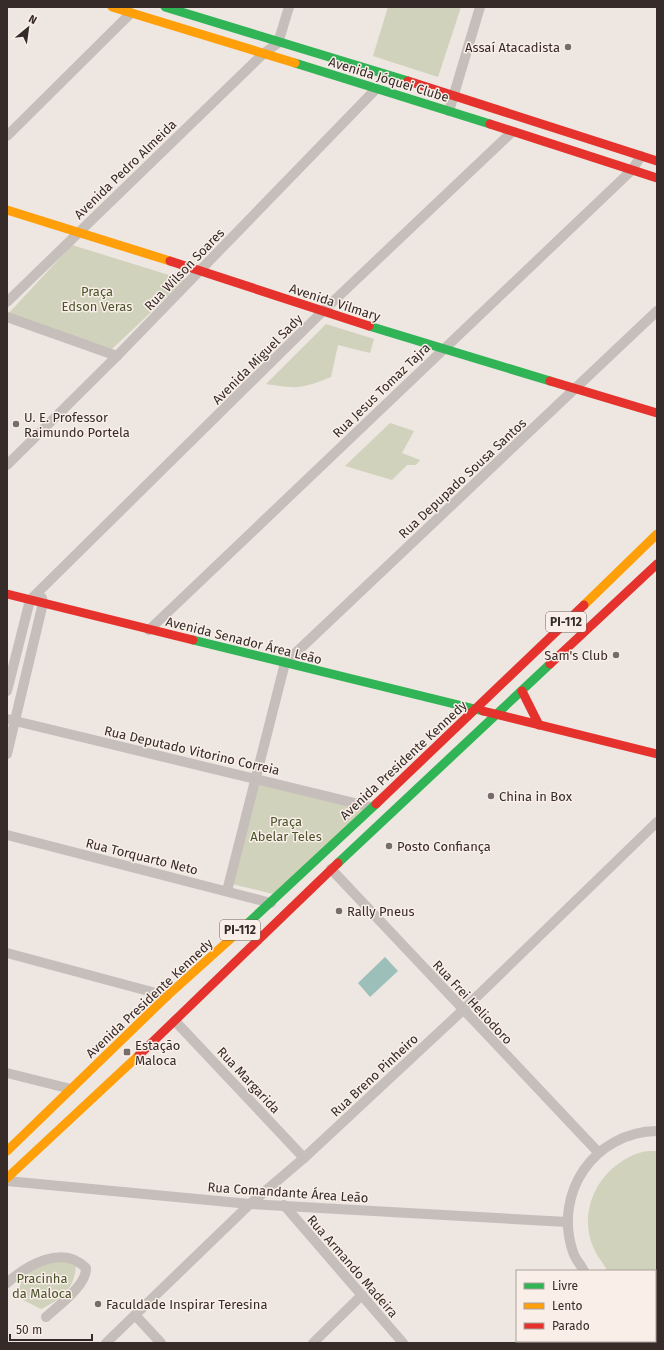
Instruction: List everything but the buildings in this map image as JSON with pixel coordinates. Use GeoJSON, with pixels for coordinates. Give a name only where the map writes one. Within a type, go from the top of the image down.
{"type":"FeatureCollection","features":[{"type":"Feature","properties":{"kind":"main road","name":"Avenida Jóquei Clube"},"geometry":{"type":"LineString","coordinates":[[112,7],[449,111],[657,178]]}},
{"type":"Feature","properties":{"kind":"main road","name":"Avenida Jóquei Clube"},"geometry":{"type":"LineString","coordinates":[[165,7],[278,43],[454,95],[657,161]]}},
{"type":"Feature","properties":{"kind":"main road","name":"Avenida Vilmary"},"geometry":{"type":"LineString","coordinates":[[7,210],[200,271],[322,312],[657,413]]}},
{"type":"Feature","properties":{"kind":"main road","name":"Avenida Presidente Kennedy"},"geometry":{"type":"LineString","coordinates":[[7,1151],[167,996],[270,903],[475,710],[657,534]]}},
{"type":"Feature","properties":{"kind":"main road","name":"PI-112"},"geometry":{"type":"LineString","coordinates":[[7,1180],[175,1021],[331,869],[657,564]]}},
{"type":"Feature","properties":{"kind":"main road","name":"Avenida Senador Área Leão"},"geometry":{"type":"LineString","coordinates":[[7,594],[497,715]]}},
{"type":"Feature","properties":{"kind":"main road"},"geometry":{"type":"LineString","coordinates":[[522,691],[528,708],[539,725]]}},
{"type":"Feature","properties":{"kind":"main road"},"geometry":{"type":"LineString","coordinates":[[497,715],[657,754]]}},
{"type":"Feature","properties":{"kind":"street"},"geometry":{"type":"LineString","coordinates":[[278,43],[289,7]]}},
{"type":"Feature","properties":{"kind":"street"},"geometry":{"type":"LineString","coordinates":[[449,111],[480,7]]}},
{"type":"Feature","properties":{"kind":"street"},"geometry":{"type":"LineString","coordinates":[[7,136],[131,13]]}},
{"type":"Feature","properties":{"kind":"street","name":"Avenida Pedro Almeida"},"geometry":{"type":"LineString","coordinates":[[7,302],[263,54],[278,43]]}},
{"type":"Feature","properties":{"kind":"street","name":"Rua Wilson Soares"},"geometry":{"type":"LineString","coordinates":[[7,465],[117,356],[376,89]]}},
{"type":"Feature","properties":{"kind":"street","name":"Avenida Miguel Sady"},"geometry":{"type":"LineString","coordinates":[[30,600],[322,312],[512,132]]}},
{"type":"Feature","properties":{"kind":"street","name":"Rua Jesus Tomaz Tajra"},"geometry":{"type":"LineString","coordinates":[[149,630],[632,170],[641,156]]}},
{"type":"Feature","properties":{"kind":"street","name":"Rua Depupado Sousa Santos"},"geometry":{"type":"LineString","coordinates":[[285,663],[657,311]]}},
{"type":"Feature","properties":{"kind":"street"},"geometry":{"type":"LineString","coordinates":[[7,317],[117,356]]}},
{"type":"Feature","properties":{"kind":"street"},"geometry":{"type":"LineString","coordinates":[[7,754],[11,720],[42,603],[40,590]]}},
{"type":"Feature","properties":{"kind":"street"},"geometry":{"type":"LineString","coordinates":[[7,691],[30,600]]}},
{"type":"Feature","properties":{"kind":"street"},"geometry":{"type":"LineString","coordinates":[[227,891],[285,663]]}},
{"type":"Feature","properties":{"kind":"street","name":"Rua Deputado Vitorino Correia"},"geometry":{"type":"LineString","coordinates":[[11,720],[371,807]]}},
{"type":"Feature","properties":{"kind":"street","name":"Rua Breno Pinheiro"},"geometry":{"type":"LineString","coordinates":[[106,1343],[250,1204],[304,1158],[463,1010],[657,822]]}},
{"type":"Feature","properties":{"kind":"street","name":"Rua Torquarto Neto"},"geometry":{"type":"LineString","coordinates":[[7,835],[270,903]]}},
{"type":"Feature","properties":{"kind":"street","name":"Rua Frei Heliodoro"},"geometry":{"type":"LineString","coordinates":[[331,869],[598,1152]]}},
{"type":"Feature","properties":{"kind":"street"},"geometry":{"type":"LineString","coordinates":[[7,953],[167,996]]}},
{"type":"Feature","properties":{"kind":"street","name":"Rua Margarida"},"geometry":{"type":"LineString","coordinates":[[175,1021],[304,1158]]}},
{"type":"Feature","properties":{"kind":"street"},"geometry":{"type":"LineString","coordinates":[[7,1073],[71,1089]]}},
{"type":"Feature","properties":{"kind":"street"},"geometry":{"type":"LineString","coordinates":[[583,1270],[573,1253],[568,1222],[572,1193],[585,1167],[598,1152],[625,1137],[646,1131],[657,1131]]}},
{"type":"Feature","properties":{"kind":"street","name":"Rua Comandante Área Leão"},"geometry":{"type":"LineString","coordinates":[[7,1180],[250,1204],[568,1222]]}},
{"type":"Feature","properties":{"kind":"street","name":"Rua Armando Madeira"},"geometry":{"type":"LineString","coordinates":[[284,1205],[403,1343]]}},
{"type":"Feature","properties":{"kind":"street"},"geometry":{"type":"LineString","coordinates":[[7,1283],[24,1269],[41,1261],[62,1258],[80,1262],[86,1268],[82,1282],[46,1317]]}},
{"type":"Feature","properties":{"kind":"street"},"geometry":{"type":"LineString","coordinates":[[312,1343],[362,1295]]}},
{"type":"Feature","properties":{"kind":"street"},"geometry":{"type":"LineString","coordinates":[[135,1315],[161,1343]]}},
{"type":"Feature","properties":{"kind":"green space"},"geometry":{"type":"Polygon","coordinates":[[[388,7],[461,7],[438,77],[373,56],[388,7]]]}},
{"type":"Feature","properties":{"kind":"green space","name":"Praça Edson Veras"},"geometry":{"type":"Polygon","coordinates":[[[72,245],[185,280],[112,349],[8,314],[72,245]]]}},
{"type":"Feature","properties":{"kind":"green space"},"geometry":{"type":"Polygon","coordinates":[[[326,324],[374,339],[370,353],[338,345],[331,377],[313,384],[299,387],[285,387],[266,384],[326,324]]]}},
{"type":"Feature","properties":{"kind":"green space"},"geometry":{"type":"Polygon","coordinates":[[[390,423],[414,431],[402,453],[420,460],[416,465],[407,465],[392,480],[345,466],[390,423]]]}},
{"type":"Feature","properties":{"kind":"green space","name":"Praça Abelar Teles"},"geometry":{"type":"Polygon","coordinates":[[[256,778],[371,807],[273,894],[232,884],[256,778]]]}},
{"type":"Feature","properties":{"kind":"green space"},"geometry":{"type":"Polygon","coordinates":[[[645,1151],[657,1151],[657,1291],[656,1270],[607,1270],[594,1249],[589,1234],[588,1219],[590,1205],[595,1191],[603,1179],[613,1168],[625,1159],[645,1151]]]}},
{"type":"Feature","properties":{"kind":"green space","name":"Pracinha da Maloca"},"geometry":{"type":"Polygon","coordinates":[[[67,1261],[76,1266],[75,1274],[69,1288],[55,1301],[41,1309],[23,1300],[19,1295],[20,1284],[23,1276],[28,1270],[34,1266],[49,1262],[67,1261]]]}},
{"type":"Feature","properties":{"kind":"water"},"geometry":{"type":"Polygon","coordinates":[[[385,957],[398,971],[370,997],[358,983],[385,957]]]}},
{"type":"Feature","properties":{"kind":"traffic: fast"},"geometry":{"type":"LineString","coordinates":[[165,7],[408,81]]}},
{"type":"Feature","properties":{"kind":"traffic: fast"},"geometry":{"type":"LineString","coordinates":[[295,63],[490,124]]}},
{"type":"Feature","properties":{"kind":"traffic: fast"},"geometry":{"type":"LineString","coordinates":[[369,326],[550,381]]}},
{"type":"Feature","properties":{"kind":"traffic: fast"},"geometry":{"type":"LineString","coordinates":[[193,640],[483,711]]}},
{"type":"Feature","properties":{"kind":"traffic: fast"},"geometry":{"type":"LineString","coordinates":[[338,863],[550,664]]}},
{"type":"Feature","properties":{"kind":"traffic: fast"},"geometry":{"type":"LineString","coordinates":[[247,924],[376,804]]}},
{"type":"Feature","properties":{"kind":"traffic: slow"},"geometry":{"type":"LineString","coordinates":[[112,7],[295,63]]}},
{"type":"Feature","properties":{"kind":"traffic: slow"},"geometry":{"type":"LineString","coordinates":[[7,210],[170,261]]}},
{"type":"Feature","properties":{"kind":"traffic: slow"},"geometry":{"type":"LineString","coordinates":[[584,605],[657,534]]}},
{"type":"Feature","properties":{"kind":"traffic: slow"},"geometry":{"type":"LineString","coordinates":[[7,1151],[167,996],[247,924]]}},
{"type":"Feature","properties":{"kind":"traffic: slow"},"geometry":{"type":"LineString","coordinates":[[7,1178],[139,1055]]}},
{"type":"Feature","properties":{"kind":"traffic: jam"},"geometry":{"type":"LineString","coordinates":[[408,81],[657,161]]}},
{"type":"Feature","properties":{"kind":"traffic: jam"},"geometry":{"type":"LineString","coordinates":[[490,124],[657,178]]}},
{"type":"Feature","properties":{"kind":"traffic: jam"},"geometry":{"type":"LineString","coordinates":[[170,261],[369,326]]}},
{"type":"Feature","properties":{"kind":"traffic: jam"},"geometry":{"type":"LineString","coordinates":[[550,381],[657,413]]}},
{"type":"Feature","properties":{"kind":"traffic: jam"},"geometry":{"type":"LineString","coordinates":[[550,664],[657,564]]}},
{"type":"Feature","properties":{"kind":"traffic: jam"},"geometry":{"type":"LineString","coordinates":[[7,594],[193,640]]}},
{"type":"Feature","properties":{"kind":"traffic: jam"},"geometry":{"type":"LineString","coordinates":[[376,804],[584,605]]}},
{"type":"Feature","properties":{"kind":"traffic: jam"},"geometry":{"type":"LineString","coordinates":[[522,691],[539,725]]}},
{"type":"Feature","properties":{"kind":"traffic: jam"},"geometry":{"type":"LineString","coordinates":[[483,711],[657,754]]}},
{"type":"Feature","properties":{"kind":"traffic: jam"},"geometry":{"type":"LineString","coordinates":[[139,1055],[338,863]]}},
{"type":"Feature","properties":{"kind":"place","name":"Assaí Atacadista"},"geometry":{"type":"Point","coordinates":[568,47]}},
{"type":"Feature","properties":{"kind":"place","name":"U. E. Professor Raimundo Portela"},"geometry":{"type":"Point","coordinates":[16,424]}},
{"type":"Feature","properties":{"kind":"place","name":"Sam's Club"},"geometry":{"type":"Point","coordinates":[616,655]}},
{"type":"Feature","properties":{"kind":"place","name":"China in Box"},"geometry":{"type":"Point","coordinates":[491,796]}},
{"type":"Feature","properties":{"kind":"place","name":"Posto Confiança"},"geometry":{"type":"Point","coordinates":[389,846]}},
{"type":"Feature","properties":{"kind":"place","name":"Rally Pneus"},"geometry":{"type":"Point","coordinates":[339,911]}},
{"type":"Feature","properties":{"kind":"place","name":"Estação Maloca"},"geometry":{"type":"Point","coordinates":[127,1052]}},
{"type":"Feature","properties":{"kind":"place","name":"Faculdade Inspirar Teresina"},"geometry":{"type":"Point","coordinates":[98,1304]}}]}
